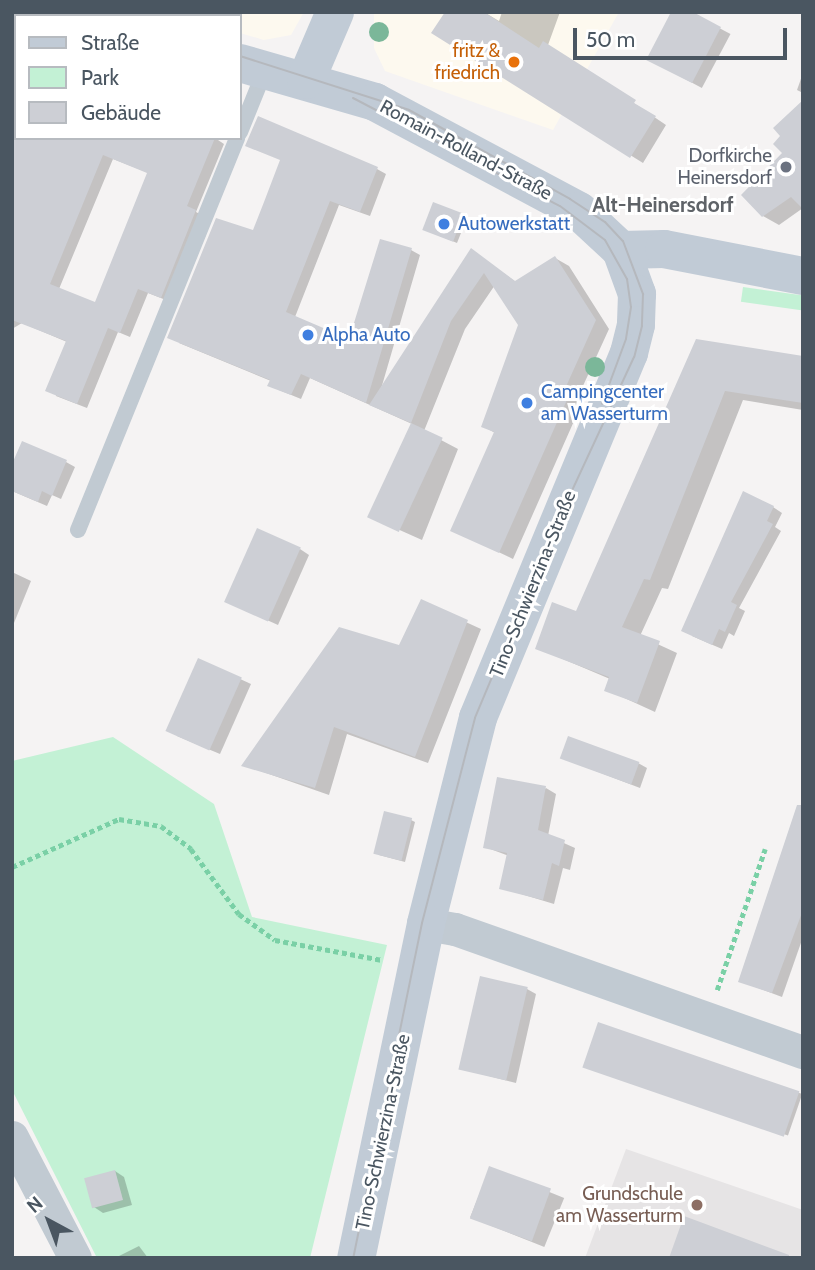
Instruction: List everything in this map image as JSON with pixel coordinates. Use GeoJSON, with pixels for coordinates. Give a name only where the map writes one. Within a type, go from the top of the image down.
{"type":"FeatureCollection","features":[{"type":"Feature","properties":{"kind":"main road"},"geometry":{"type":"LineString","coordinates":[[306,80],[335,12]]}},
{"type":"Feature","properties":{"kind":"main road","name":"Romain-Rolland-Straße"},"geometry":{"type":"LineString","coordinates":[[252,66],[375,102],[557,198],[595,222],[621,250]]}},
{"type":"Feature","properties":{"kind":"main road"},"geometry":{"type":"LineString","coordinates":[[621,250],[664,249],[803,276]]}},
{"type":"Feature","properties":{"kind":"main road","name":"Tino-Schwierzina-Straße"},"geometry":{"type":"LineString","coordinates":[[356,1258],[426,924],[478,718],[633,341],[637,293],[621,250]]}},
{"type":"Feature","properties":{"kind":"street"},"geometry":{"type":"LineString","coordinates":[[426,924],[455,929],[803,1052]]}},
{"type":"Feature","properties":{"kind":"street"},"geometry":{"type":"LineString","coordinates":[[12,1137],[75,1258]]}},
{"type":"Feature","properties":{"kind":"lane"},"geometry":{"type":"LineString","coordinates":[[242,121],[252,66]]}},
{"type":"Feature","properties":{"kind":"lane"},"geometry":{"type":"LineString","coordinates":[[78,530],[236,140]]}},
{"type":"Feature","properties":{"kind":"path"},"geometry":{"type":"LineString","coordinates":[[12,867],[119,820],[161,826],[191,849],[239,914],[275,940],[382,960]]}},
{"type":"Feature","properties":{"kind":"path"},"geometry":{"type":"LineString","coordinates":[[707,1017],[765,849]]}},
{"type":"Feature","properties":{"kind":"shaded area"},"geometry":{"type":"Polygon","coordinates":[[[167,12],[304,12],[291,35],[264,40],[242,34],[242,14],[167,12]]]}},
{"type":"Feature","properties":{"kind":"shaded area"},"geometry":{"type":"Polygon","coordinates":[[[374,12],[619,12],[553,130],[385,71],[374,48],[374,12]]]}},
{"type":"Feature","properties":{"kind":"shaded area","name":"Grundschule am Wasserturm"},"geometry":{"type":"Polygon","coordinates":[[[626,1149],[803,1210],[803,1258],[585,1258],[626,1149]]]}},
{"type":"Feature","properties":{"kind":"green space"},"geometry":{"type":"Polygon","coordinates":[[[743,287],[803,295],[801,310],[741,302],[743,287]]]}},
{"type":"Feature","properties":{"kind":"green space"},"geometry":{"type":"Polygon","coordinates":[[[113,737],[214,804],[252,917],[387,945],[310,1258],[97,1258],[12,1090],[12,761],[113,737]]]}},
{"type":"Feature","properties":{"kind":"building"},"geometry":{"type":"Polygon","coordinates":[[[445,12],[484,12],[539,48],[543,41],[636,100],[634,103],[656,116],[630,158],[431,33],[445,12]]]}},
{"type":"Feature","properties":{"kind":"building"},"geometry":{"type":"Polygon","coordinates":[[[671,12],[693,12],[721,27],[692,83],[646,60],[671,12]]]}},
{"type":"Feature","properties":{"kind":"building","name":"Dorfkirche Heinersdorf"},"geometry":{"type":"Polygon","coordinates":[[[803,100],[803,209],[791,197],[762,217],[741,195],[782,153],[773,144],[780,136],[773,128],[803,100]]]}},
{"type":"Feature","properties":{"kind":"building"},"geometry":{"type":"Polygon","coordinates":[[[258,116],[378,167],[360,212],[330,201],[286,312],[349,339],[380,239],[412,248],[366,403],[301,374],[291,395],[267,386],[270,380],[167,338],[216,218],[253,230],[280,160],[245,146],[258,116]]]}},
{"type":"Feature","properties":{"kind":"building"},"geometry":{"type":"Polygon","coordinates":[[[12,138],[214,140],[187,206],[196,210],[161,298],[138,289],[120,333],[108,328],[77,404],[45,391],[66,341],[12,320],[12,138]],[[103,155],[50,284],[95,302],[147,173],[103,155]]]}},
{"type":"Feature","properties":{"kind":"building","name":"Autowerkstatt"},"geometry":{"type":"Polygon","coordinates":[[[433,202],[464,214],[453,242],[422,230],[433,202]]]}},
{"type":"Feature","properties":{"kind":"building"},"geometry":{"type":"Polygon","coordinates":[[[471,248],[515,281],[555,256],[596,320],[564,391],[570,393],[499,553],[450,531],[494,432],[481,427],[518,325],[484,273],[451,321],[411,423],[369,405],[471,248]]]}},
{"type":"Feature","properties":{"kind":"building"},"geometry":{"type":"Polygon","coordinates":[[[696,339],[803,356],[803,403],[725,391],[650,580],[644,579],[622,627],[660,641],[637,703],[604,691],[609,677],[535,649],[552,602],[576,611],[696,339]]]}},
{"type":"Feature","properties":{"kind":"building"},"geometry":{"type":"Polygon","coordinates":[[[411,423],[443,438],[399,532],[367,517],[411,423]]]}},
{"type":"Feature","properties":{"kind":"building"},"geometry":{"type":"Polygon","coordinates":[[[22,441],[67,460],[52,496],[42,491],[38,502],[12,491],[12,464],[22,441]]]}},
{"type":"Feature","properties":{"kind":"building"},"geometry":{"type":"Polygon","coordinates":[[[743,491],[774,506],[767,521],[773,524],[731,602],[737,605],[725,632],[719,629],[712,645],[681,631],[743,491]]]}},
{"type":"Feature","properties":{"kind":"building"},"geometry":{"type":"Polygon","coordinates":[[[257,528],[301,548],[268,622],[224,602],[257,528]]]}},
{"type":"Feature","properties":{"kind":"building"},"geometry":{"type":"Polygon","coordinates":[[[421,599],[468,620],[415,757],[334,727],[315,788],[241,766],[339,627],[399,645],[421,599]]]}},
{"type":"Feature","properties":{"kind":"building"},"geometry":{"type":"Polygon","coordinates":[[[198,658],[242,678],[209,751],[165,731],[198,658]]]}},
{"type":"Feature","properties":{"kind":"building"},"geometry":{"type":"Polygon","coordinates":[[[568,736],[639,762],[631,785],[560,759],[568,736]]]}},
{"type":"Feature","properties":{"kind":"building"},"geometry":{"type":"Polygon","coordinates":[[[497,777],[546,786],[538,830],[565,840],[559,866],[552,863],[543,900],[499,889],[507,853],[483,848],[497,777]]]}},
{"type":"Feature","properties":{"kind":"building"},"geometry":{"type":"Polygon","coordinates":[[[797,805],[803,805],[803,910],[772,993],[738,982],[797,805]]]}},
{"type":"Feature","properties":{"kind":"building"},"geometry":{"type":"Polygon","coordinates":[[[384,811],[412,818],[401,861],[373,854],[384,811]]]}},
{"type":"Feature","properties":{"kind":"building"},"geometry":{"type":"Polygon","coordinates":[[[480,976],[528,987],[506,1081],[458,1070],[480,976]]]}},
{"type":"Feature","properties":{"kind":"building"},"geometry":{"type":"Polygon","coordinates":[[[598,1022],[799,1091],[784,1137],[582,1067],[598,1022]]]}},
{"type":"Feature","properties":{"kind":"building"},"geometry":{"type":"Polygon","coordinates":[[[489,1166],[551,1189],[532,1241],[470,1219],[489,1166]]]}},
{"type":"Feature","properties":{"kind":"building"},"geometry":{"type":"Polygon","coordinates":[[[115,1170],[123,1200],[92,1208],[84,1178],[115,1170]]]}},
{"type":"Feature","properties":{"kind":"building"},"geometry":{"type":"Polygon","coordinates":[[[684,1216],[789,1255],[789,1258],[669,1258],[684,1216]]]}},
{"type":"Feature","properties":{"kind":"tram line"},"geometry":{"type":"LineString","coordinates":[[87,12],[92,14]]}},
{"type":"Feature","properties":{"kind":"tram line"},"geometry":{"type":"LineString","coordinates":[[242,57],[409,110],[570,199],[605,222],[623,241],[643,294],[642,326],[634,357],[556,525],[475,718],[422,923],[353,1258]]}},
{"type":"Feature","properties":{"kind":"tram line"},"geometry":{"type":"LineString","coordinates":[[353,98],[560,206],[605,240],[627,279],[631,307],[626,339],[602,404]]}},
{"type":"Feature","properties":{"kind":"place","name":"fritz & friedrich"},"geometry":{"type":"Point","coordinates":[514,62]}},
{"type":"Feature","properties":{"kind":"place","name":"Dorfkirche Heinersdorf"},"geometry":{"type":"Point","coordinates":[786,167]}},
{"type":"Feature","properties":{"kind":"place","name":"Autowerkstatt"},"geometry":{"type":"Point","coordinates":[444,224]}},
{"type":"Feature","properties":{"kind":"place","name":"Alpha Auto"},"geometry":{"type":"Point","coordinates":[308,335]}},
{"type":"Feature","properties":{"kind":"place","name":"Campingcenter am Wasserturm"},"geometry":{"type":"Point","coordinates":[527,403]}},
{"type":"Feature","properties":{"kind":"place","name":"Grundschule am Wasserturm"},"geometry":{"type":"Point","coordinates":[697,1205]}},
{"type":"Feature","properties":{"kind":"district","name":"Alt-Heinersdorf"},"geometry":{"type":"Point","coordinates":[663,205]}}]}
